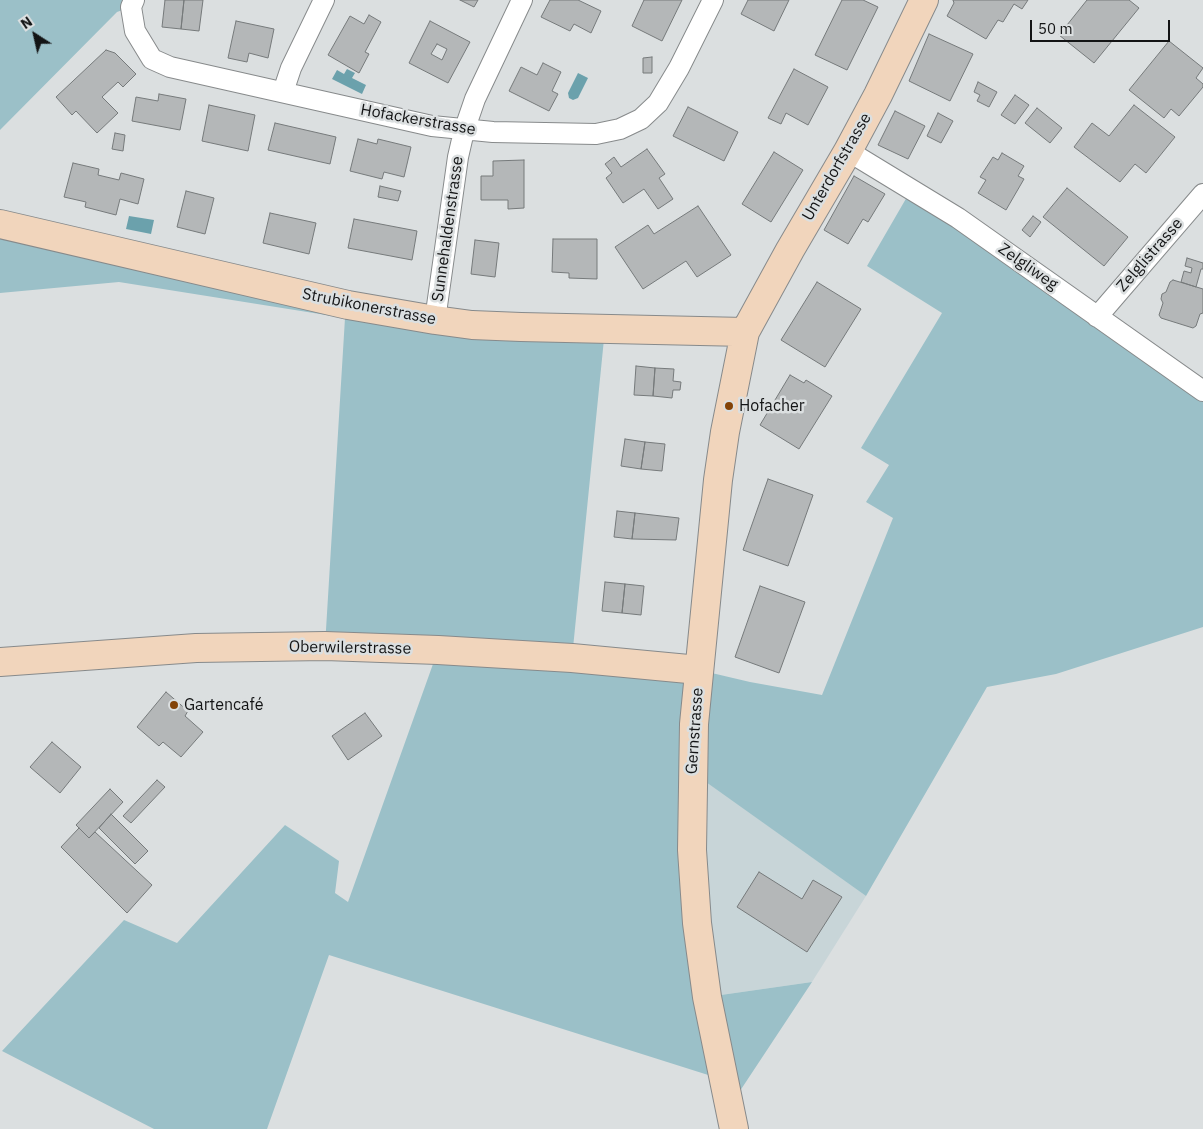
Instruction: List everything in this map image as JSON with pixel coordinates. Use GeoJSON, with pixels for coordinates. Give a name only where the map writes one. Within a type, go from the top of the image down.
{"type":"FeatureCollection","features":[{"type":"Feature","properties":{"kind":"street","name":"Hofackerstrasse"},"geometry":{"type":"LineString","coordinates":[[134,0],[131,7],[135,31],[152,59],[170,67],[432,126],[464,130],[596,134],[620,129],[641,119],[658,103],[670,86],[713,0]]}},
{"type":"Feature","properties":{"kind":"street"},"geometry":{"type":"LineString","coordinates":[[283,92],[291,68],[324,0]]}},
{"type":"Feature","properties":{"kind":"street","name":"Sunnehaldenstrasse"},"geometry":{"type":"LineString","coordinates":[[435,320],[458,157],[464,130],[474,99],[522,0]]}},
{"type":"Feature","properties":{"kind":"street","name":"Unterdorfstrasse"},"geometry":{"type":"LineString","coordinates":[[745,332],[848,151],[878,95],[924,0]]}},
{"type":"Feature","properties":{"kind":"street","name":"Zelgliweg"},"geometry":{"type":"LineString","coordinates":[[848,151],[958,218],[1203,391]]}},
{"type":"Feature","properties":{"kind":"street","name":"Zelglistrasse"},"geometry":{"type":"LineString","coordinates":[[1097,317],[1203,194]]}},
{"type":"Feature","properties":{"kind":"street","name":"Strubikonerstrasse"},"geometry":{"type":"LineString","coordinates":[[0,224],[348,305],[435,320],[472,325],[521,327],[745,332]]}},
{"type":"Feature","properties":{"kind":"street","name":"Gernstrasse"},"geometry":{"type":"LineString","coordinates":[[734,1129],[707,998],[696,914],[692,850],[692,772],[699,670],[721,457],[745,332]]}},
{"type":"Feature","properties":{"kind":"street","name":"Oberwilerstrasse"},"geometry":{"type":"LineString","coordinates":[[0,662],[178,649],[324,646],[467,651],[608,661],[699,670]]}},
{"type":"Feature","properties":{"kind":"shaded area"},"geometry":{"type":"Polygon","coordinates":[[[0,0],[134,0],[131,7],[117,12],[0,130],[0,0]]]}},
{"type":"Feature","properties":{"kind":"shaded area"},"geometry":{"type":"Polygon","coordinates":[[[347,69],[355,73],[352,78],[366,85],[362,94],[332,79],[337,70],[344,74],[347,69]]]}},
{"type":"Feature","properties":{"kind":"shaded area"},"geometry":{"type":"Polygon","coordinates":[[[578,73],[588,78],[578,98],[573,100],[569,98],[568,93],[578,73]]]}},
{"type":"Feature","properties":{"kind":"shaded area"},"geometry":{"type":"Polygon","coordinates":[[[911,190],[1203,391],[1203,627],[1056,674],[987,687],[866,896],[692,772],[707,997],[812,982],[730,1106],[724,1080],[329,955],[267,1129],[154,1129],[2,1051],[124,920],[177,943],[285,825],[339,861],[335,893],[348,902],[438,650],[325,646],[345,318],[119,282],[0,293],[0,224],[348,305],[605,329],[572,658],[699,670],[750,682],[822,695],[893,518],[866,502],[889,465],[861,448],[942,313],[867,266],[911,190]]]}},
{"type":"Feature","properties":{"kind":"shaded area"},"geometry":{"type":"Polygon","coordinates":[[[129,216],[154,220],[151,234],[126,229],[129,216]]]}},
{"type":"Feature","properties":{"kind":"shaded area"},"geometry":{"type":"Polygon","coordinates":[[[692,771],[866,896],[812,982],[707,997],[692,771]]]}},
{"type":"Feature","properties":{"kind":"building"},"geometry":{"type":"Polygon","coordinates":[[[165,0],[184,0],[181,29],[162,27],[165,0]]]}},
{"type":"Feature","properties":{"kind":"building"},"geometry":{"type":"Polygon","coordinates":[[[184,0],[203,0],[199,31],[181,29],[184,0]]]}},
{"type":"Feature","properties":{"kind":"building"},"geometry":{"type":"Polygon","coordinates":[[[460,0],[478,0],[474,7],[460,0]]]}},
{"type":"Feature","properties":{"kind":"building"},"geometry":{"type":"Polygon","coordinates":[[[550,0],[578,0],[601,11],[591,33],[574,24],[570,31],[541,17],[550,0]]]}},
{"type":"Feature","properties":{"kind":"building"},"geometry":{"type":"Polygon","coordinates":[[[644,0],[682,0],[662,41],[632,26],[644,0]]]}},
{"type":"Feature","properties":{"kind":"building"},"geometry":{"type":"Polygon","coordinates":[[[748,0],[789,0],[774,31],[741,14],[748,0]]]}},
{"type":"Feature","properties":{"kind":"building"},"geometry":{"type":"Polygon","coordinates":[[[842,0],[863,0],[878,7],[847,70],[815,55],[842,0]]]}},
{"type":"Feature","properties":{"kind":"building"},"geometry":{"type":"Polygon","coordinates":[[[953,0],[1028,0],[1022,9],[1014,4],[1003,22],[998,20],[986,39],[947,16],[954,3],[953,0]]]}},
{"type":"Feature","properties":{"kind":"building"},"geometry":{"type":"Polygon","coordinates":[[[1087,0],[1129,0],[1139,8],[1094,63],[1059,35],[1087,0]]]}},
{"type":"Feature","properties":{"kind":"building"},"geometry":{"type":"Polygon","coordinates":[[[369,15],[381,22],[365,52],[369,54],[359,73],[328,55],[350,16],[364,24],[369,15]]]}},
{"type":"Feature","properties":{"kind":"building"},"geometry":{"type":"Polygon","coordinates":[[[236,21],[274,29],[268,58],[249,53],[247,62],[228,58],[236,21]]]}},
{"type":"Feature","properties":{"kind":"building"},"geometry":{"type":"Polygon","coordinates":[[[430,21],[470,42],[448,83],[409,63],[430,21]],[[437,44],[431,54],[442,60],[447,49],[437,44]]]}},
{"type":"Feature","properties":{"kind":"building"},"geometry":{"type":"Polygon","coordinates":[[[929,34],[973,54],[950,101],[909,81],[929,34]]]}},
{"type":"Feature","properties":{"kind":"building"},"geometry":{"type":"Polygon","coordinates":[[[1169,41],[1203,68],[1196,78],[1203,84],[1203,87],[1179,116],[1171,109],[1164,118],[1129,90],[1169,41]]]}},
{"type":"Feature","properties":{"kind":"building"},"geometry":{"type":"Polygon","coordinates":[[[106,50],[115,53],[136,74],[123,87],[118,82],[102,97],[118,113],[97,133],[76,111],[72,115],[56,97],[106,50]]]}},
{"type":"Feature","properties":{"kind":"building"},"geometry":{"type":"Polygon","coordinates":[[[652,57],[652,73],[643,73],[643,58],[652,57]]]}},
{"type":"Feature","properties":{"kind":"building"},"geometry":{"type":"Polygon","coordinates":[[[543,63],[561,72],[552,91],[558,94],[549,111],[509,91],[521,67],[537,75],[543,63]]]}},
{"type":"Feature","properties":{"kind":"building"},"geometry":{"type":"Polygon","coordinates":[[[794,69],[828,87],[808,125],[786,113],[781,124],[768,118],[794,69]]]}},
{"type":"Feature","properties":{"kind":"building"},"geometry":{"type":"Polygon","coordinates":[[[978,82],[997,92],[989,107],[977,101],[980,95],[974,92],[978,82]]]}},
{"type":"Feature","properties":{"kind":"building"},"geometry":{"type":"Polygon","coordinates":[[[159,94],[186,99],[180,130],[132,121],[136,97],[158,101],[159,94]]]}},
{"type":"Feature","properties":{"kind":"building"},"geometry":{"type":"Polygon","coordinates":[[[1015,95],[1029,105],[1015,124],[1001,115],[1015,95]]]}},
{"type":"Feature","properties":{"kind":"building"},"geometry":{"type":"Polygon","coordinates":[[[209,105],[255,115],[248,151],[202,141],[209,105]]]}},
{"type":"Feature","properties":{"kind":"building"},"geometry":{"type":"Polygon","coordinates":[[[1134,105],[1175,137],[1146,173],[1135,164],[1120,182],[1074,147],[1092,123],[1109,136],[1134,105]]]}},
{"type":"Feature","properties":{"kind":"building"},"geometry":{"type":"Polygon","coordinates":[[[688,107],[738,132],[724,161],[673,136],[688,107]]]}},
{"type":"Feature","properties":{"kind":"building"},"geometry":{"type":"Polygon","coordinates":[[[1037,108],[1062,128],[1050,143],[1025,123],[1037,108]]]}},
{"type":"Feature","properties":{"kind":"building"},"geometry":{"type":"Polygon","coordinates":[[[895,111],[925,126],[908,159],[878,145],[895,111]]]}},
{"type":"Feature","properties":{"kind":"building"},"geometry":{"type":"Polygon","coordinates":[[[938,113],[953,121],[941,143],[927,136],[938,113]]]}},
{"type":"Feature","properties":{"kind":"building"},"geometry":{"type":"Polygon","coordinates":[[[275,123],[336,137],[330,164],[268,150],[275,123]]]}},
{"type":"Feature","properties":{"kind":"building"},"geometry":{"type":"Polygon","coordinates":[[[115,133],[125,135],[123,151],[112,149],[115,133]]]}},
{"type":"Feature","properties":{"kind":"building"},"geometry":{"type":"Polygon","coordinates":[[[358,139],[377,144],[378,139],[411,147],[404,177],[384,172],[382,179],[350,171],[358,139]]]}},
{"type":"Feature","properties":{"kind":"building"},"geometry":{"type":"Polygon","coordinates":[[[647,149],[665,174],[659,178],[673,199],[658,209],[644,189],[623,203],[606,178],[612,173],[605,164],[614,157],[621,167],[647,149]]]}},
{"type":"Feature","properties":{"kind":"building"},"geometry":{"type":"Polygon","coordinates":[[[774,152],[803,170],[771,222],[742,204],[774,152]]]}},
{"type":"Feature","properties":{"kind":"building"},"geometry":{"type":"Polygon","coordinates":[[[1002,153],[1024,166],[1018,176],[1024,179],[1006,210],[978,193],[986,180],[980,177],[993,157],[998,160],[1002,153]]]}},
{"type":"Feature","properties":{"kind":"building"},"geometry":{"type":"Polygon","coordinates":[[[524,160],[524,208],[508,209],[508,200],[481,200],[481,176],[493,176],[493,161],[524,160]]]}},
{"type":"Feature","properties":{"kind":"building"},"geometry":{"type":"Polygon","coordinates":[[[73,163],[99,169],[98,175],[119,180],[121,173],[144,179],[138,204],[120,199],[116,215],[85,207],[86,202],[64,197],[73,163]]]}},
{"type":"Feature","properties":{"kind":"building"},"geometry":{"type":"Polygon","coordinates":[[[854,176],[885,194],[868,222],[863,219],[848,244],[824,230],[854,176]]]}},
{"type":"Feature","properties":{"kind":"building"},"geometry":{"type":"Polygon","coordinates":[[[380,186],[401,191],[398,201],[378,197],[380,186]]]}},
{"type":"Feature","properties":{"kind":"building"},"geometry":{"type":"Polygon","coordinates":[[[1067,188],[1128,237],[1104,266],[1043,217],[1067,188]]]}},
{"type":"Feature","properties":{"kind":"building"},"geometry":{"type":"Polygon","coordinates":[[[186,191],[214,198],[205,234],[177,227],[186,191]]]}},
{"type":"Feature","properties":{"kind":"building"},"geometry":{"type":"Polygon","coordinates":[[[698,206],[731,255],[697,277],[686,261],[643,289],[615,247],[648,225],[654,234],[698,206]]]}},
{"type":"Feature","properties":{"kind":"building"},"geometry":{"type":"Polygon","coordinates":[[[270,213],[316,223],[309,254],[263,243],[270,213]]]}},
{"type":"Feature","properties":{"kind":"building"},"geometry":{"type":"Polygon","coordinates":[[[1033,216],[1041,222],[1030,237],[1022,230],[1033,216]]]}},
{"type":"Feature","properties":{"kind":"building"},"geometry":{"type":"Polygon","coordinates":[[[354,219],[417,231],[412,260],[348,248],[354,219]]]}},
{"type":"Feature","properties":{"kind":"building"},"geometry":{"type":"Polygon","coordinates":[[[553,239],[597,239],[597,279],[569,278],[569,273],[552,272],[553,239]]]}},
{"type":"Feature","properties":{"kind":"building"},"geometry":{"type":"Polygon","coordinates":[[[475,240],[499,243],[495,277],[471,274],[475,240]]]}},
{"type":"Feature","properties":{"kind":"building"},"geometry":{"type":"Polygon","coordinates":[[[1187,258],[1203,263],[1203,269],[1201,269],[1196,287],[1181,282],[1184,271],[1191,273],[1192,268],[1185,266],[1187,258]]]}},
{"type":"Feature","properties":{"kind":"building"},"geometry":{"type":"Polygon","coordinates":[[[1173,280],[1203,289],[1203,313],[1200,314],[1196,326],[1193,328],[1161,318],[1159,315],[1163,303],[1161,299],[1162,294],[1166,292],[1170,282],[1173,280]]]}},
{"type":"Feature","properties":{"kind":"building"},"geometry":{"type":"Polygon","coordinates":[[[817,282],[861,309],[825,367],[781,340],[817,282]]]}},
{"type":"Feature","properties":{"kind":"building"},"geometry":{"type":"Polygon","coordinates":[[[636,366],[655,368],[653,396],[634,395],[636,366]]]}},
{"type":"Feature","properties":{"kind":"building"},"geometry":{"type":"Polygon","coordinates":[[[655,368],[674,369],[673,381],[681,382],[680,390],[673,390],[672,398],[653,396],[655,368]]]}},
{"type":"Feature","properties":{"kind":"building"},"geometry":{"type":"Polygon","coordinates":[[[790,375],[804,383],[806,380],[832,396],[799,449],[760,425],[790,375]]]}},
{"type":"Feature","properties":{"kind":"building"},"geometry":{"type":"Polygon","coordinates":[[[625,439],[645,442],[641,469],[621,466],[625,439]]]}},
{"type":"Feature","properties":{"kind":"building"},"geometry":{"type":"Polygon","coordinates":[[[645,442],[665,444],[662,471],[641,469],[645,442]]]}},
{"type":"Feature","properties":{"kind":"building"},"geometry":{"type":"Polygon","coordinates":[[[768,479],[813,495],[788,566],[743,550],[768,479]]]}},
{"type":"Feature","properties":{"kind":"building"},"geometry":{"type":"Polygon","coordinates":[[[617,511],[635,513],[632,539],[614,537],[617,511]]]}},
{"type":"Feature","properties":{"kind":"building"},"geometry":{"type":"Polygon","coordinates":[[[635,513],[679,518],[676,540],[632,539],[635,513]]]}},
{"type":"Feature","properties":{"kind":"building"},"geometry":{"type":"Polygon","coordinates":[[[605,582],[625,584],[622,613],[602,611],[605,582]]]}},
{"type":"Feature","properties":{"kind":"building"},"geometry":{"type":"Polygon","coordinates":[[[625,584],[644,586],[641,615],[622,613],[625,584]]]}},
{"type":"Feature","properties":{"kind":"building"},"geometry":{"type":"Polygon","coordinates":[[[760,586],[805,602],[779,673],[735,657],[760,586]]]}},
{"type":"Feature","properties":{"kind":"building"},"geometry":{"type":"Polygon","coordinates":[[[166,692],[188,711],[185,716],[203,732],[181,757],[163,742],[159,746],[137,727],[166,692]]]}},
{"type":"Feature","properties":{"kind":"building"},"geometry":{"type":"Polygon","coordinates":[[[365,713],[382,736],[348,760],[332,736],[365,713]]]}},
{"type":"Feature","properties":{"kind":"building"},"geometry":{"type":"Polygon","coordinates":[[[52,742],[81,767],[60,793],[30,767],[52,742]]]}},
{"type":"Feature","properties":{"kind":"building"},"geometry":{"type":"Polygon","coordinates":[[[157,780],[165,787],[131,823],[123,816],[157,780]]]}},
{"type":"Feature","properties":{"kind":"building"},"geometry":{"type":"Polygon","coordinates":[[[110,789],[123,802],[89,838],[76,825],[110,789]]]}},
{"type":"Feature","properties":{"kind":"building"},"geometry":{"type":"Polygon","coordinates":[[[111,814],[148,851],[135,864],[99,828],[111,814]]]}},
{"type":"Feature","properties":{"kind":"building"},"geometry":{"type":"Polygon","coordinates":[[[79,828],[89,838],[95,832],[152,885],[127,913],[61,847],[79,828]]]}},
{"type":"Feature","properties":{"kind":"building"},"geometry":{"type":"Polygon","coordinates":[[[759,872],[802,899],[813,880],[842,897],[807,952],[737,907],[759,872]]]}},
{"type":"Feature","properties":{"kind":"place","name":"Hofacher"},"geometry":{"type":"Point","coordinates":[729,406]}},
{"type":"Feature","properties":{"kind":"place","name":"Gartencafé"},"geometry":{"type":"Point","coordinates":[174,705]}}]}
